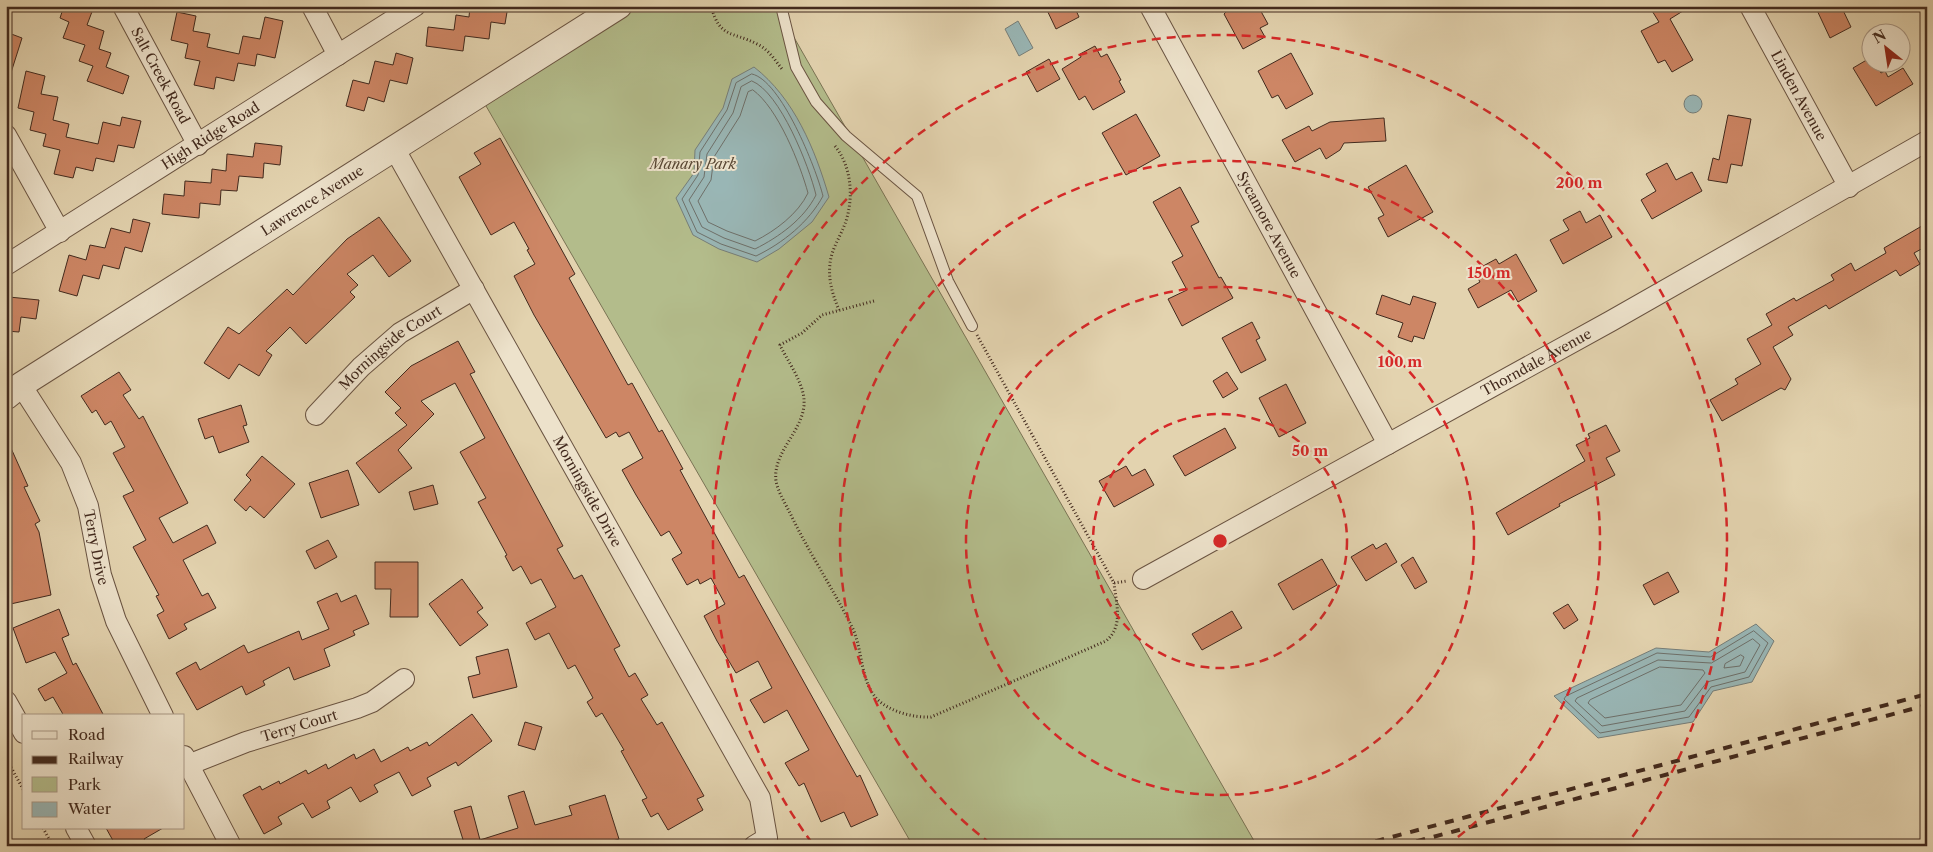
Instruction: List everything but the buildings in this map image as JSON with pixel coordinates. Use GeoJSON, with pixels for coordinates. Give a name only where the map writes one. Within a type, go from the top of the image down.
{"type":"FeatureCollection","features":[{"type":"Feature","properties":{"kind":"street","name":"Salt Creek Road"},"geometry":{"type":"LineString","coordinates":[[123,6],[198,144]]}},
{"type":"Feature","properties":{"kind":"street"},"geometry":{"type":"LineString","coordinates":[[312,6],[338,55]]}},
{"type":"Feature","properties":{"kind":"street","name":"High Ridge Road"},"geometry":{"type":"LineString","coordinates":[[6,265],[415,6]]}},
{"type":"Feature","properties":{"kind":"street","name":"Lawrence Avenue"},"geometry":{"type":"LineString","coordinates":[[13,391],[619,6]]}},
{"type":"Feature","properties":{"kind":"street","name":"Sycamore Avenue"},"geometry":{"type":"LineString","coordinates":[[1150,6],[1388,444]]}},
{"type":"Feature","properties":{"kind":"street","name":"Linden Avenue"},"geometry":{"type":"LineString","coordinates":[[1750,6],[1849,187]]}},
{"type":"Feature","properties":{"kind":"street"},"geometry":{"type":"LineString","coordinates":[[6,135],[60,232]]}},
{"type":"Feature","properties":{"kind":"street","name":"Thorndale Avenue"},"geometry":{"type":"LineString","coordinates":[[1143,579],[1849,187],[1927,141]]}},
{"type":"Feature","properties":{"kind":"street","name":"Morningside Drive"},"geometry":{"type":"LineString","coordinates":[[394,148],[760,798],[760,842]]}},
{"type":"Feature","properties":{"kind":"street","name":"Morningside Court"},"geometry":{"type":"LineString","coordinates":[[316,414],[361,367],[400,333],[474,288]]}},
{"type":"Feature","properties":{"kind":"street","name":"Terry Drive"},"geometry":{"type":"LineString","coordinates":[[13,391],[74,470],[88,506],[101,575],[116,621],[161,714]]}},
{"type":"Feature","properties":{"kind":"street","name":"Terry Court"},"geometry":{"type":"LineString","coordinates":[[186,761],[357,708],[372,702],[404,679]]}},
{"type":"Feature","properties":{"kind":"street"},"geometry":{"type":"LineString","coordinates":[[6,700],[22,728]]}},
{"type":"Feature","properties":{"kind":"street"},"geometry":{"type":"LineString","coordinates":[[186,761],[231,846]]}},
{"type":"Feature","properties":{"kind":"street"},"geometry":{"type":"LineString","coordinates":[[77,830],[86,846]]}},
{"type":"Feature","properties":{"kind":"lane"},"geometry":{"type":"LineString","coordinates":[[781,6],[796,68],[816,102],[846,136],[917,196],[948,281],[972,326]]}},
{"type":"Feature","properties":{"kind":"path"},"geometry":{"type":"LineString","coordinates":[[711,6],[722,30],[762,47],[785,72]]}},
{"type":"Feature","properties":{"kind":"path"},"geometry":{"type":"LineString","coordinates":[[830,140],[844,162],[850,194],[845,223],[830,264],[831,286],[839,310]]}},
{"type":"Feature","properties":{"kind":"path"},"geometry":{"type":"LineString","coordinates":[[874,301],[822,315],[802,333],[780,345],[803,393],[804,406],[800,424],[782,453],[776,482],[792,518],[853,630],[869,687],[878,700],[905,714],[931,717],[1106,641],[1117,624],[1114,583],[972,326]]}},
{"type":"Feature","properties":{"kind":"path"},"geometry":{"type":"LineString","coordinates":[[1114,583],[1143,579]]}},
{"type":"Feature","properties":{"kind":"path"},"geometry":{"type":"LineString","coordinates":[[6,758],[22,787]]}},
{"type":"Feature","properties":{"kind":"path"},"geometry":{"type":"LineString","coordinates":[[44,830],[53,846]]}},
{"type":"Feature","properties":{"kind":"green space","name":"Manary Park"},"geometry":{"type":"Polygon","coordinates":[[[640,6],[776,6],[1257,846],[913,846],[482,99],[640,6]]]}},
{"type":"Feature","properties":{"kind":"water"},"geometry":{"type":"Polygon","coordinates":[[[1018,21],[1033,48],[1019,56],[1005,29],[1018,21]]]}},
{"type":"Feature","properties":{"kind":"water"},"geometry":{"type":"Polygon","coordinates":[[[754,67],[781,94],[792,109],[810,143],[829,197],[812,222],[779,249],[757,262],[719,249],[693,235],[676,198],[694,173],[695,150],[723,108],[732,79],[754,67]]]}},
{"type":"Feature","properties":{"kind":"water"},"geometry":{"type":"Polygon","coordinates":[[[1689,95],[1697,95],[1702,100],[1700,111],[1689,113],[1684,108],[1684,100],[1689,95]]]}},
{"type":"Feature","properties":{"kind":"water"},"geometry":{"type":"Polygon","coordinates":[[[1756,624],[1774,641],[1752,682],[1713,691],[1693,722],[1598,738],[1554,696],[1656,648],[1709,652],[1756,624]]]}},
{"type":"Feature","properties":{"kind":"railway"},"geometry":{"type":"LineString","coordinates":[[1358,846],[1927,694]]}},
{"type":"Feature","properties":{"kind":"railway"},"geometry":{"type":"LineString","coordinates":[[1399,846],[1927,705]]}}]}
